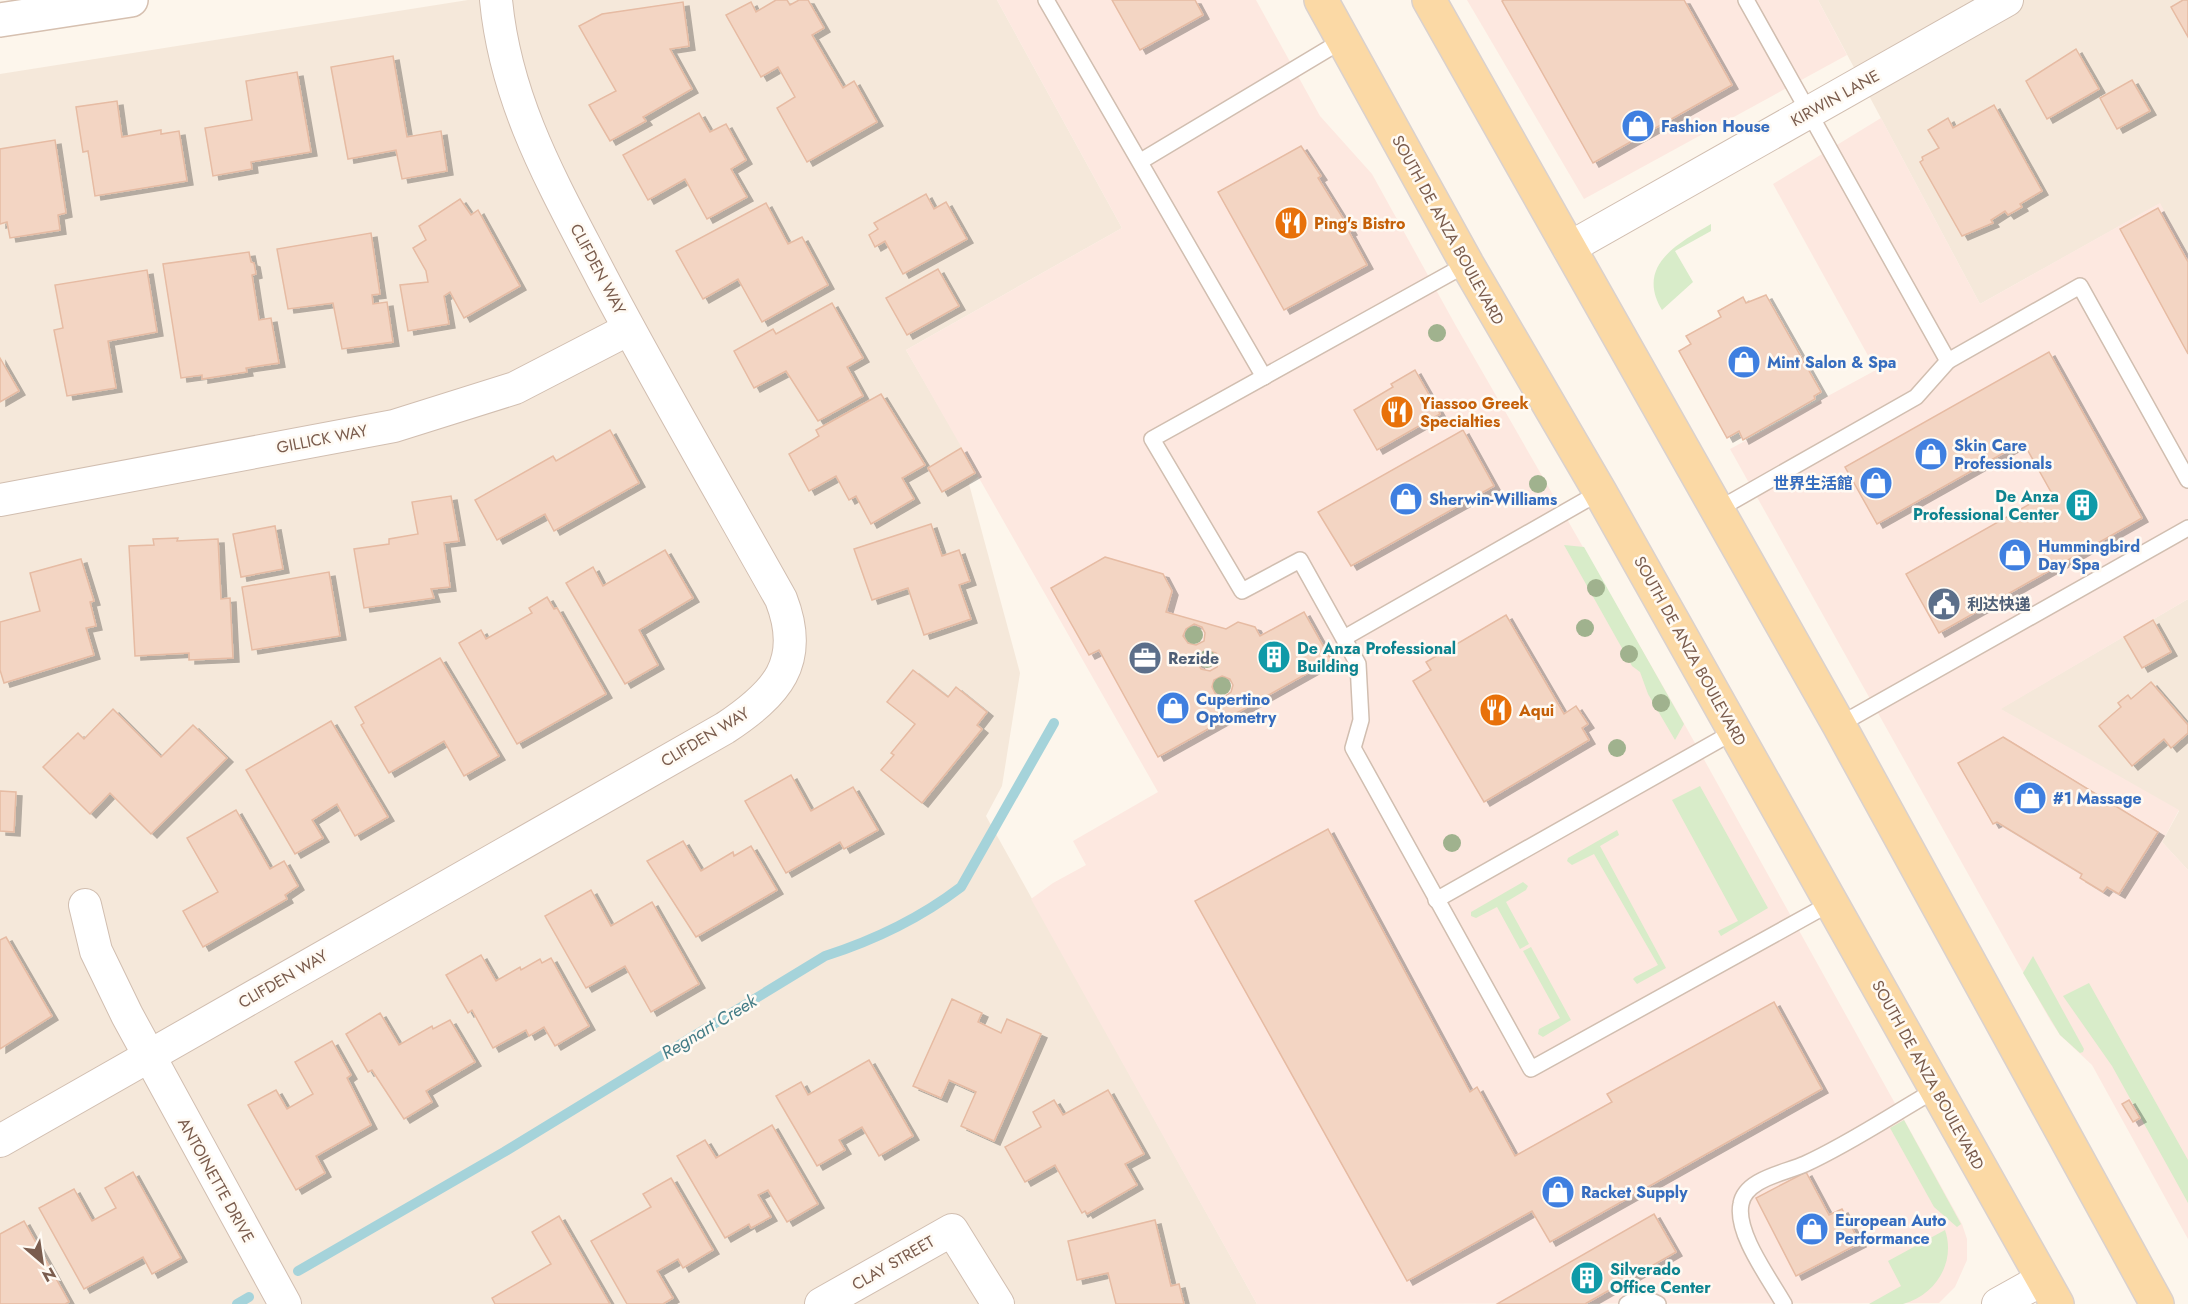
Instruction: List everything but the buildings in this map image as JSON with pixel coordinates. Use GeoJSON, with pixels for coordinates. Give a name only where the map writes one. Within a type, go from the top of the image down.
{"type":"FeatureCollection","features":[{"type":"Feature","properties":{"kind":"main road"},"geometry":{"type":"LineString","coordinates":[[0,20],[36,7],[131,0]]}},
{"type":"Feature","properties":{"kind":"main road","name":"SOUTH DE ANZA BOULEVARD"},"geometry":{"type":"LineString","coordinates":[[1321,0],[1467,264],[1600,492],[2050,1292]]}},
{"type":"Feature","properties":{"kind":"main road"},"geometry":{"type":"LineString","coordinates":[[1429,0],[1839,725],[2157,1304]]}},
{"type":"Feature","properties":{"kind":"street","name":"CLIFDEN WAY"},"geometry":{"type":"LineString","coordinates":[[0,1141],[725,728],[767,697],[779,680],[789,659],[790,622],[781,599],[629,329],[542,163],[523,121],[513,89],[496,0]]}},
{"type":"Feature","properties":{"kind":"street","name":"KIRWIN LANE"},"geometry":{"type":"LineString","coordinates":[[1569,248],[2007,0]]}},
{"type":"Feature","properties":{"kind":"street","name":"GILLICK WAY"},"geometry":{"type":"LineString","coordinates":[[0,500],[394,426],[515,388],[629,329]]}},
{"type":"Feature","properties":{"kind":"street","name":"ANTOINETTE DRIVE"},"geometry":{"type":"LineString","coordinates":[[85,905],[101,965],[147,1056],[285,1304]]}},
{"type":"Feature","properties":{"kind":"street","name":"CLAY STREET"},"geometry":{"type":"LineString","coordinates":[[821,1304],[952,1230],[998,1304]]}},
{"type":"Feature","properties":{"kind":"street"},"geometry":{"type":"LineString","coordinates":[[1998,1304],[2050,1292]]}},
{"type":"Feature","properties":{"kind":"lane"},"geometry":{"type":"LineString","coordinates":[[1046,0],[1264,377]]}},
{"type":"Feature","properties":{"kind":"lane"},"geometry":{"type":"LineString","coordinates":[[1746,0],[1948,361]]}},
{"type":"Feature","properties":{"kind":"lane"},"geometry":{"type":"LineString","coordinates":[[1141,161],[1343,40]]}},
{"type":"Feature","properties":{"kind":"lane"},"geometry":{"type":"LineString","coordinates":[[1467,264],[1152,439],[1242,591],[1300,560],[1358,664],[1361,720],[1353,748],[1531,1069],[1831,903]]}},
{"type":"Feature","properties":{"kind":"lane"},"geometry":{"type":"LineString","coordinates":[[1717,510],[1916,397],[1948,361],[2079,286],[2188,480]]}},
{"type":"Feature","properties":{"kind":"lane"},"geometry":{"type":"LineString","coordinates":[[1344,638],[1600,492]]}},
{"type":"Feature","properties":{"kind":"lane"},"geometry":{"type":"LineString","coordinates":[[1839,725],[2188,528]]}},
{"type":"Feature","properties":{"kind":"lane"},"geometry":{"type":"LineString","coordinates":[[1436,900],[1735,731]]}},
{"type":"Feature","properties":{"kind":"lane"},"geometry":{"type":"LineString","coordinates":[[1784,1304],[1748,1240],[1741,1220],[1740,1205],[1743,1197],[1761,1182],[1833,1150],[1937,1089]]}},
{"type":"Feature","properties":{"kind":"lane"},"geometry":{"type":"LineString","coordinates":[[1627,1304],[1641,1296],[1658,1304]]}},
{"type":"Feature","properties":{"kind":"shaded area"},"geometry":{"type":"Polygon","coordinates":[[[468,0],[997,0],[1122,228],[906,350],[979,476],[969,484],[1020,673],[1002,786],[986,816],[1257,1304],[0,1304],[0,74],[468,0]]]}},
{"type":"Feature","properties":{"kind":"shaded area"},"geometry":{"type":"Polygon","coordinates":[[[997,0],[1256,0],[1320,116],[1372,174],[1456,326],[1676,709],[1962,1224],[1967,1239],[1967,1260],[1955,1287],[1939,1303],[1257,1304],[1031,899],[1053,883],[1086,865],[1073,841],[1158,792],[906,350],[1122,228],[997,0]]]}},
{"type":"Feature","properties":{"kind":"shaded area"},"geometry":{"type":"Polygon","coordinates":[[[1467,0],[1818,0],[1847,55],[1584,199],[1467,0]]]}},
{"type":"Feature","properties":{"kind":"shaded area"},"geometry":{"type":"Polygon","coordinates":[[[1818,0],[2188,0],[2188,255],[2159,204],[1980,304],[1818,0]]]}},
{"type":"Feature","properties":{"kind":"shaded area","name":"De Anza Professional Center"},"geometry":{"type":"Polygon","coordinates":[[[1881,118],[1980,304],[2160,203],[2188,255],[2188,599],[2001,709],[2179,810],[2162,842],[2188,870],[2188,1239],[2092,1065],[2060,1035],[2050,1020],[1730,449],[1876,370],[1773,184],[1881,118]]]}},
{"type":"Feature","properties":{"kind":"shaded area"},"geometry":{"type":"Polygon","coordinates":[[[2188,599],[2188,870],[2162,842],[2179,811],[2000,709],[2188,599]]]}},
{"type":"Feature","properties":{"kind":"green space"},"geometry":{"type":"Polygon","coordinates":[[[1711,224],[1711,231],[1675,251],[1693,282],[1662,310],[1655,294],[1654,280],[1657,268],[1674,248],[1711,224]]]}},
{"type":"Feature","properties":{"kind":"green space"},"geometry":{"type":"Polygon","coordinates":[[[1564,545],[1584,547],[1684,724],[1675,740],[1648,694],[1640,672],[1632,666],[1564,545]]]}},
{"type":"Feature","properties":{"kind":"green space"},"geometry":{"type":"Polygon","coordinates":[[[1700,786],[1768,908],[1721,936],[1718,931],[1738,921],[1672,800],[1700,786]]]}},
{"type":"Feature","properties":{"kind":"green space"},"geometry":{"type":"Polygon","coordinates":[[[1617,830],[1619,835],[1600,846],[1666,968],[1637,984],[1633,979],[1635,977],[1658,965],[1594,854],[1572,865],[1567,861],[1568,858],[1617,830]]]}},
{"type":"Feature","properties":{"kind":"green space"},"geometry":{"type":"Polygon","coordinates":[[[1523,882],[1528,886],[1526,890],[1506,902],[1529,944],[1520,949],[1497,907],[1476,918],[1471,916],[1471,912],[1523,882]]]}},
{"type":"Feature","properties":{"kind":"green space"},"geometry":{"type":"Polygon","coordinates":[[[1531,947],[1571,1020],[1543,1037],[1538,1034],[1539,1029],[1560,1018],[1523,951],[1531,947]]]}},
{"type":"Feature","properties":{"kind":"green space"},"geometry":{"type":"Polygon","coordinates":[[[2033,956],[2084,1049],[2083,1052],[2080,1053],[2060,1035],[2023,973],[2033,956]]]}},
{"type":"Feature","properties":{"kind":"green space"},"geometry":{"type":"Polygon","coordinates":[[[2089,983],[2188,1160],[2188,1203],[2112,1066],[2063,996],[2089,983]]]}},
{"type":"Feature","properties":{"kind":"green space"},"geometry":{"type":"Polygon","coordinates":[[[1904,1120],[1961,1224],[1957,1227],[1934,1207],[1890,1128],[1904,1120]]]}},
{"type":"Feature","properties":{"kind":"green space"},"geometry":{"type":"Polygon","coordinates":[[[1945,1230],[1948,1254],[1934,1285],[1915,1300],[1903,1304],[1869,1304],[1901,1286],[1888,1261],[1945,1230]]]}},
{"type":"Feature","properties":{"kind":"waterway","name":"Regnart Creek"},"geometry":{"type":"LineString","coordinates":[[298,1271],[504,1152],[825,956],[896,928],[961,887],[1054,723]]}},
{"type":"Feature","properties":{"kind":"waterway","name":"Regnart Creek"},"geometry":{"type":"LineString","coordinates":[[237,1304],[249,1297]]}},
{"type":"Feature","properties":{"kind":"place","name":"Fashion House"},"geometry":{"type":"Point","coordinates":[1638,126]}},
{"type":"Feature","properties":{"kind":"place","name":"Ping's Bistro"},"geometry":{"type":"Point","coordinates":[1291,223]}},
{"type":"Feature","properties":{"kind":"place","name":"Mint Salon & Spa"},"geometry":{"type":"Point","coordinates":[1744,362]}},
{"type":"Feature","properties":{"kind":"place","name":"Yiassoo Greek Specialties"},"geometry":{"type":"Point","coordinates":[1397,412]}},
{"type":"Feature","properties":{"kind":"place","name":"Skin Care Professionals"},"geometry":{"type":"Point","coordinates":[1931,454]}},
{"type":"Feature","properties":{"kind":"place","name":"世界生活館"},"geometry":{"type":"Point","coordinates":[1876,483]}},
{"type":"Feature","properties":{"kind":"place","name":"Sherwin-Williams"},"geometry":{"type":"Point","coordinates":[1406,499]}},
{"type":"Feature","properties":{"kind":"place","name":"De Anza Professional Center"},"geometry":{"type":"Point","coordinates":[2082,505]}},
{"type":"Feature","properties":{"kind":"place","name":"Hummingbird Day Spa"},"geometry":{"type":"Point","coordinates":[2015,555]}},
{"type":"Feature","properties":{"kind":"place","name":"利达快递"},"geometry":{"type":"Point","coordinates":[1944,604]}},
{"type":"Feature","properties":{"kind":"place","name":"De Anza Professional Building"},"geometry":{"type":"Point","coordinates":[1274,657]}},
{"type":"Feature","properties":{"kind":"place","name":"Rezide"},"geometry":{"type":"Point","coordinates":[1145,658]}},
{"type":"Feature","properties":{"kind":"place","name":"Cupertino Optometry"},"geometry":{"type":"Point","coordinates":[1173,708]}},
{"type":"Feature","properties":{"kind":"place","name":"Aqui"},"geometry":{"type":"Point","coordinates":[1496,710]}},
{"type":"Feature","properties":{"kind":"place","name":"#1 Massage"},"geometry":{"type":"Point","coordinates":[2030,798]}},
{"type":"Feature","properties":{"kind":"place","name":"Racket Supply"},"geometry":{"type":"Point","coordinates":[1558,1192]}},
{"type":"Feature","properties":{"kind":"place","name":"European Auto Performance"},"geometry":{"type":"Point","coordinates":[1812,1229]}},
{"type":"Feature","properties":{"kind":"place","name":"Silverado Office Center"},"geometry":{"type":"Point","coordinates":[1587,1278]}}]}
